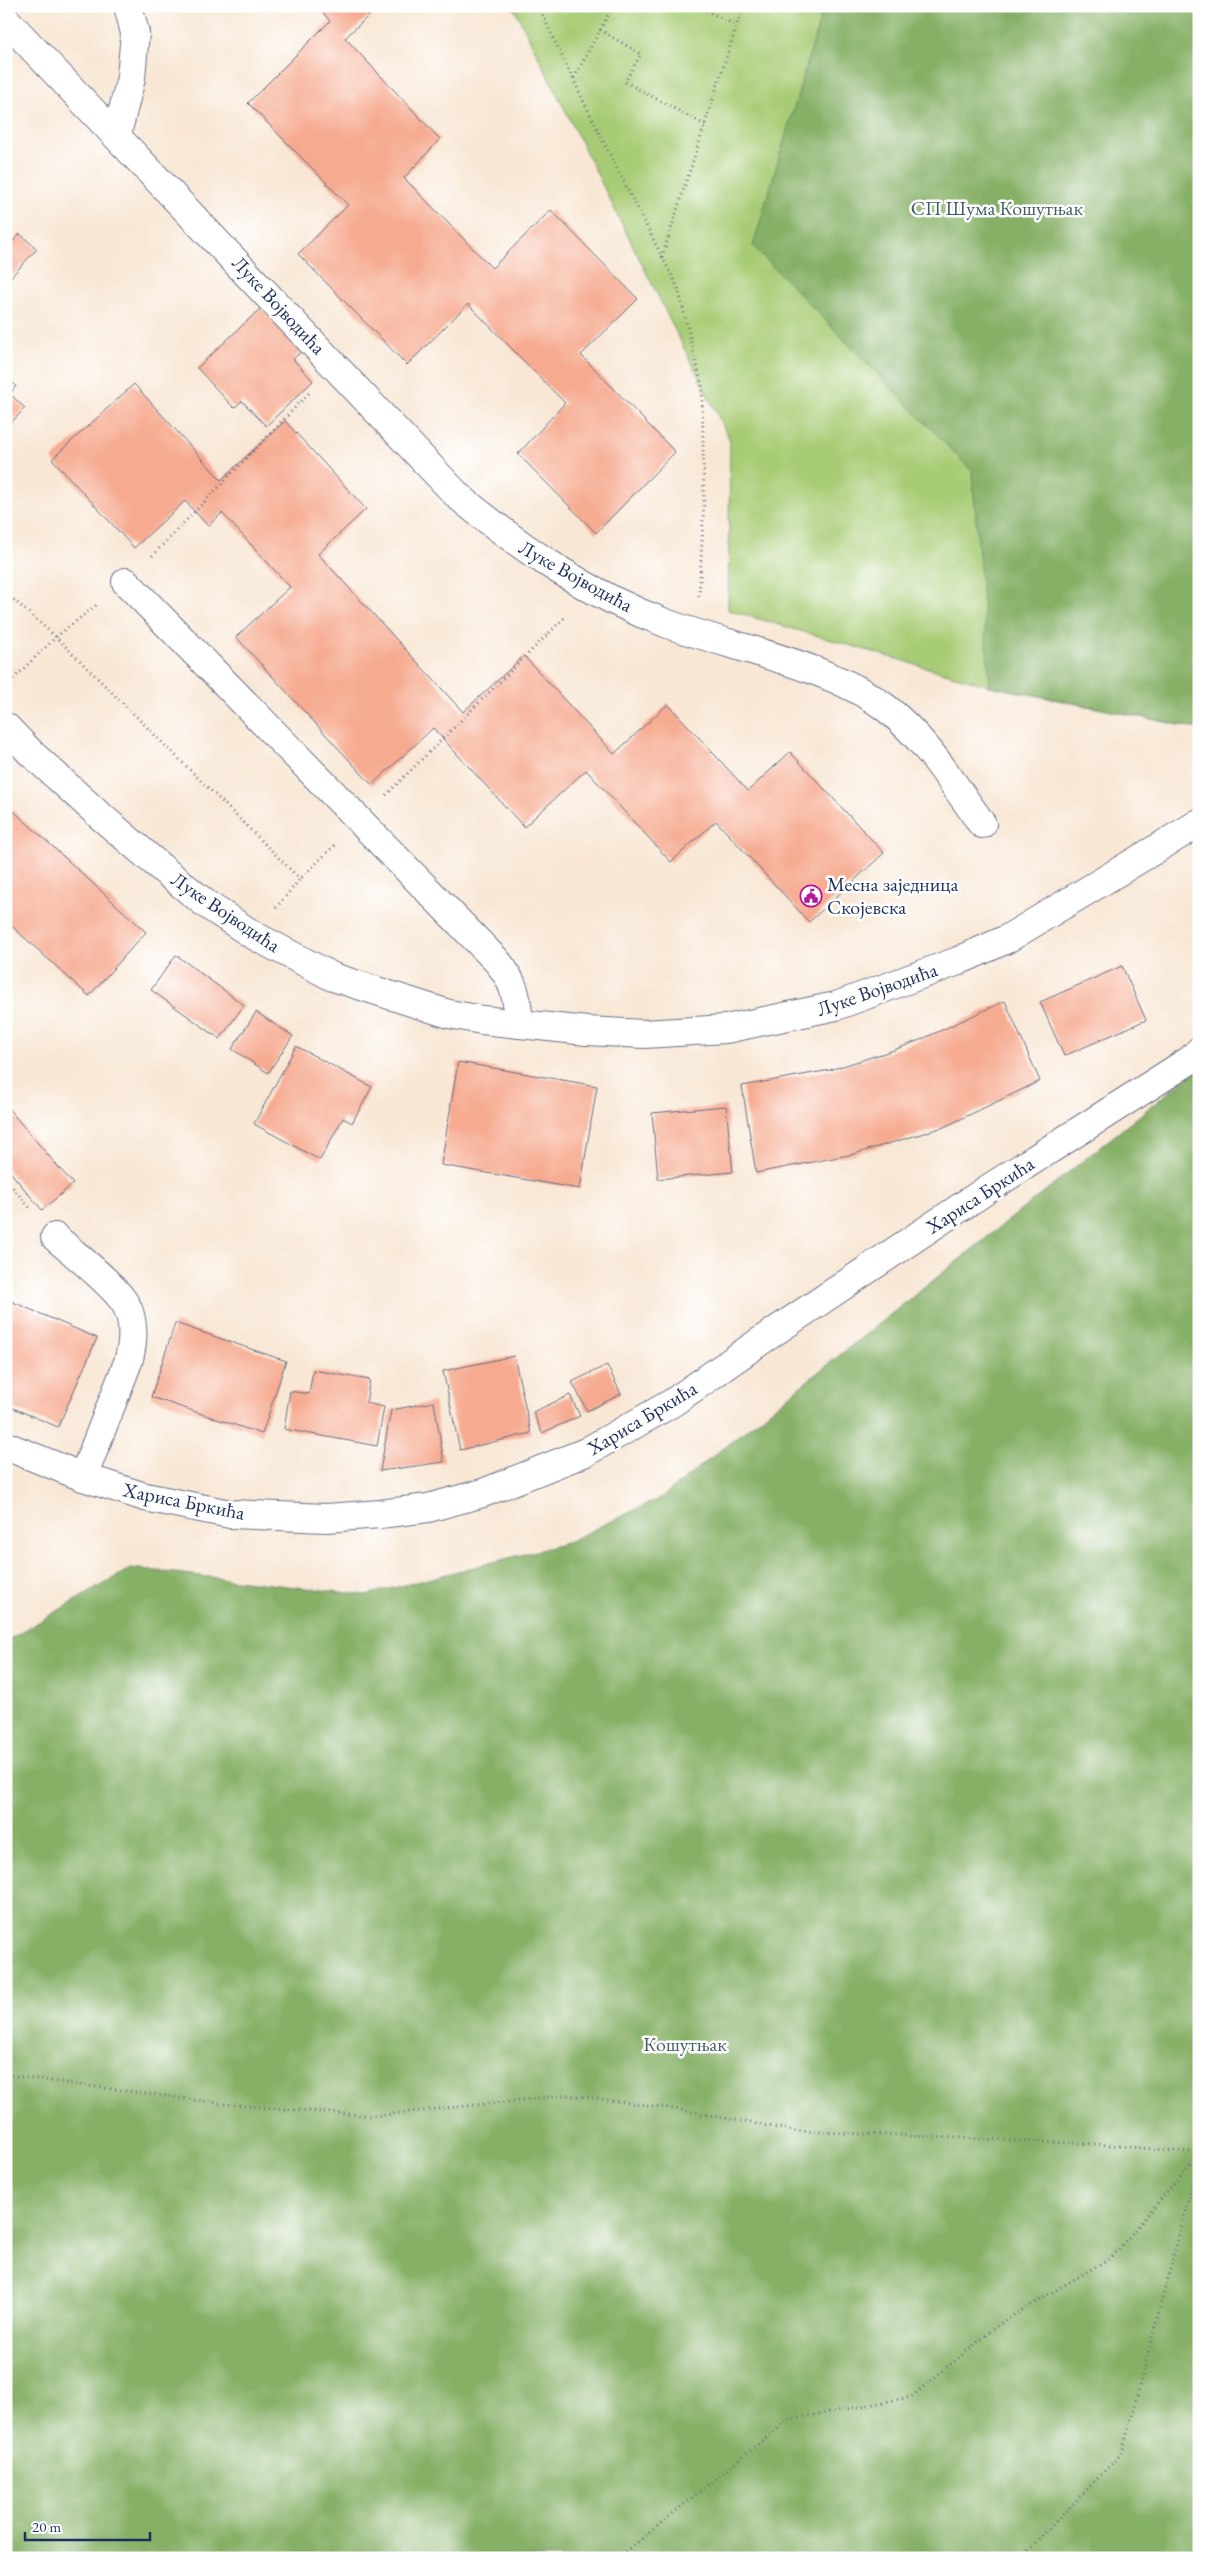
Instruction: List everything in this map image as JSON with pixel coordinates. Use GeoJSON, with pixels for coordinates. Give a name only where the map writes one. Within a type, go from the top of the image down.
{"type":"FeatureCollection","features":[{"type":"Feature","properties":{"kind":"street"},"geometry":{"type":"LineString","coordinates":[[117,134],[130,78],[135,33],[128,6]]}},
{"type":"Feature","properties":{"kind":"street","name":"Луке Војводића"},"geometry":{"type":"LineString","coordinates":[[6,20],[117,134],[458,496],[506,535],[553,568],[593,589],[667,624],[697,632],[847,685],[886,708],[923,743],[982,824]]}},
{"type":"Feature","properties":{"kind":"street"},"geometry":{"type":"LineString","coordinates":[[126,582],[497,961],[509,976],[517,993],[519,1024]]}},
{"type":"Feature","properties":{"kind":"street","name":"Луке Војводића"},"geometry":{"type":"LineString","coordinates":[[6,727],[31,753],[98,814],[206,904],[253,935],[333,977],[449,1014],[587,1031],[644,1034],[726,1029],[836,1006],[958,961],[1007,938],[1199,823]]}},
{"type":"Feature","properties":{"kind":"street","name":"Хариса Бркића"},"geometry":{"type":"LineString","coordinates":[[6,1446],[83,1477],[145,1497],[230,1514],[327,1518],[428,1508],[533,1475],[586,1452],[672,1403],[762,1340],[991,1187],[1190,1060],[1199,1051]]}},
{"type":"Feature","properties":{"kind":"street"},"geometry":{"type":"LineString","coordinates":[[55,1236],[115,1292],[128,1308],[133,1325],[133,1345],[128,1362],[83,1477]]}},
{"type":"Feature","properties":{"kind":"path"},"geometry":{"type":"LineString","coordinates":[[538,6],[678,288],[702,386],[704,502],[697,632]]}},
{"type":"Feature","properties":{"kind":"path"},"geometry":{"type":"LineString","coordinates":[[574,78],[613,6]]}},
{"type":"Feature","properties":{"kind":"path"},"geometry":{"type":"LineString","coordinates":[[697,6],[737,26]]}},
{"type":"Feature","properties":{"kind":"path"},"geometry":{"type":"LineString","coordinates":[[662,257],[743,6]]}},
{"type":"Feature","properties":{"kind":"path"},"geometry":{"type":"LineString","coordinates":[[600,30],[640,54],[625,82],[705,125]]}},
{"type":"Feature","properties":{"kind":"path"},"geometry":{"type":"LineString","coordinates":[[6,686],[56,637],[126,582],[336,366]]}},
{"type":"Feature","properties":{"kind":"path"},"geometry":{"type":"LineString","coordinates":[[253,935],[300,879],[593,589]]}},
{"type":"Feature","properties":{"kind":"path"},"geometry":{"type":"LineString","coordinates":[[6,593],[56,637],[300,879]]}},
{"type":"Feature","properties":{"kind":"path"},"geometry":{"type":"LineString","coordinates":[[6,2075],[233,2105],[372,2116],[570,2095],[670,2108],[795,2131],[1097,2144],[1199,2155]]}},
{"type":"Feature","properties":{"kind":"path"},"geometry":{"type":"LineString","coordinates":[[618,2558],[788,2420],[911,2396],[1002,2322],[1112,2257],[1199,2155]]}},
{"type":"Feature","properties":{"kind":"path"},"geometry":{"type":"LineString","coordinates":[[1021,2558],[1122,2453],[1199,2155]]}},
{"type":"Feature","properties":{"kind":"green space","name":"СП Шума Кошутњак"},"geometry":{"type":"Polygon","coordinates":[[[513,6],[1199,6],[1199,729],[990,686],[728,610],[730,440],[513,6]]]}},
{"type":"Feature","properties":{"kind":"green space","name":"СП Шума Кошутњак"},"geometry":{"type":"Polygon","coordinates":[[[824,6],[1199,6],[1199,729],[990,686],[972,471],[753,246],[824,6]]]}},
{"type":"Feature","properties":{"kind":"green space","name":"Кошутњак"},"geometry":{"type":"Polygon","coordinates":[[[1199,1068],[1199,2558],[6,2558],[6,1641],[131,1568],[366,1595],[563,1544],[662,1497],[1199,1068]]]}},
{"type":"Feature","properties":{"kind":"building"},"geometry":{"type":"Polygon","coordinates":[[[317,6],[379,6],[345,38],[440,139],[404,178],[492,268],[551,210],[638,299],[581,355],[675,452],[596,533],[518,454],[565,403],[468,304],[407,365],[298,254],[348,205],[248,103],[330,21],[317,6]]]}},
{"type":"Feature","properties":{"kind":"building"},"geometry":{"type":"Polygon","coordinates":[[[20,234],[37,249],[6,282],[6,237],[12,242],[20,234]]]}},
{"type":"Feature","properties":{"kind":"building"},"geometry":{"type":"Polygon","coordinates":[[[261,308],[302,351],[293,359],[313,381],[266,426],[242,401],[234,408],[197,368],[261,308]]]}},
{"type":"Feature","properties":{"kind":"building"},"geometry":{"type":"Polygon","coordinates":[[[6,376],[16,386],[10,394],[25,408],[6,428],[6,376]]]}},
{"type":"Feature","properties":{"kind":"building"},"geometry":{"type":"Polygon","coordinates":[[[134,384],[221,480],[285,421],[366,509],[318,554],[463,712],[524,656],[614,754],[668,704],[748,791],[790,752],[884,853],[809,922],[716,821],[671,862],[586,770],[524,827],[433,728],[372,785],[236,637],[290,587],[222,513],[208,526],[185,501],[134,548],[52,459],[134,384]]]}},
{"type":"Feature","properties":{"kind":"building"},"geometry":{"type":"Polygon","coordinates":[[[6,804],[146,932],[89,996],[6,921],[6,804]]]}},
{"type":"Feature","properties":{"kind":"building"},"geometry":{"type":"Polygon","coordinates":[[[176,955],[244,1005],[220,1039],[151,990],[176,955]]]}},
{"type":"Feature","properties":{"kind":"building"},"geometry":{"type":"Polygon","coordinates":[[[1122,966],[1146,1020],[1064,1056],[1040,1002],[1122,966]]]}},
{"type":"Feature","properties":{"kind":"building"},"geometry":{"type":"Polygon","coordinates":[[[1005,1001],[1040,1081],[944,1127],[854,1154],[756,1173],[742,1086],[830,1070],[894,1050],[1005,1001]]]}},
{"type":"Feature","properties":{"kind":"building"},"geometry":{"type":"Polygon","coordinates":[[[256,1012],[293,1036],[268,1073],[232,1049],[256,1012]]]}},
{"type":"Feature","properties":{"kind":"building"},"geometry":{"type":"Polygon","coordinates":[[[296,1046],[372,1087],[352,1123],[343,1118],[320,1160],[254,1124],[296,1046]]]}},
{"type":"Feature","properties":{"kind":"building"},"geometry":{"type":"Polygon","coordinates":[[[458,1062],[597,1086],[580,1189],[441,1165],[458,1062]]]}},
{"type":"Feature","properties":{"kind":"building"},"geometry":{"type":"Polygon","coordinates":[[[6,1106],[73,1184],[42,1210],[6,1167],[6,1106]]]}},
{"type":"Feature","properties":{"kind":"building"},"geometry":{"type":"Polygon","coordinates":[[[726,1106],[733,1172],[658,1179],[652,1113],[726,1106]]]}},
{"type":"Feature","properties":{"kind":"building"},"geometry":{"type":"Polygon","coordinates":[[[6,1299],[97,1338],[58,1427],[6,1405],[6,1299]]]}},
{"type":"Feature","properties":{"kind":"building"},"geometry":{"type":"Polygon","coordinates":[[[175,1323],[286,1361],[262,1434],[151,1397],[175,1323]]]}},
{"type":"Feature","properties":{"kind":"building"},"geometry":{"type":"Polygon","coordinates":[[[514,1356],[531,1433],[460,1450],[443,1371],[514,1356]]]}},
{"type":"Feature","properties":{"kind":"building"},"geometry":{"type":"Polygon","coordinates":[[[607,1365],[621,1394],[587,1411],[572,1382],[607,1365]]]}},
{"type":"Feature","properties":{"kind":"building"},"geometry":{"type":"Polygon","coordinates":[[[313,1370],[370,1380],[366,1403],[384,1407],[377,1446],[284,1429],[290,1391],[309,1394],[313,1370]]]}},
{"type":"Feature","properties":{"kind":"building"},"geometry":{"type":"Polygon","coordinates":[[[570,1395],[580,1416],[542,1433],[533,1412],[570,1395]]]}},
{"type":"Feature","properties":{"kind":"building"},"geometry":{"type":"Polygon","coordinates":[[[434,1402],[444,1462],[380,1471],[391,1410],[434,1402]]]}},
{"type":"Feature","properties":{"kind":"place","name":"Месна заједница Скојевска"},"geometry":{"type":"Point","coordinates":[811,896]}}]}
